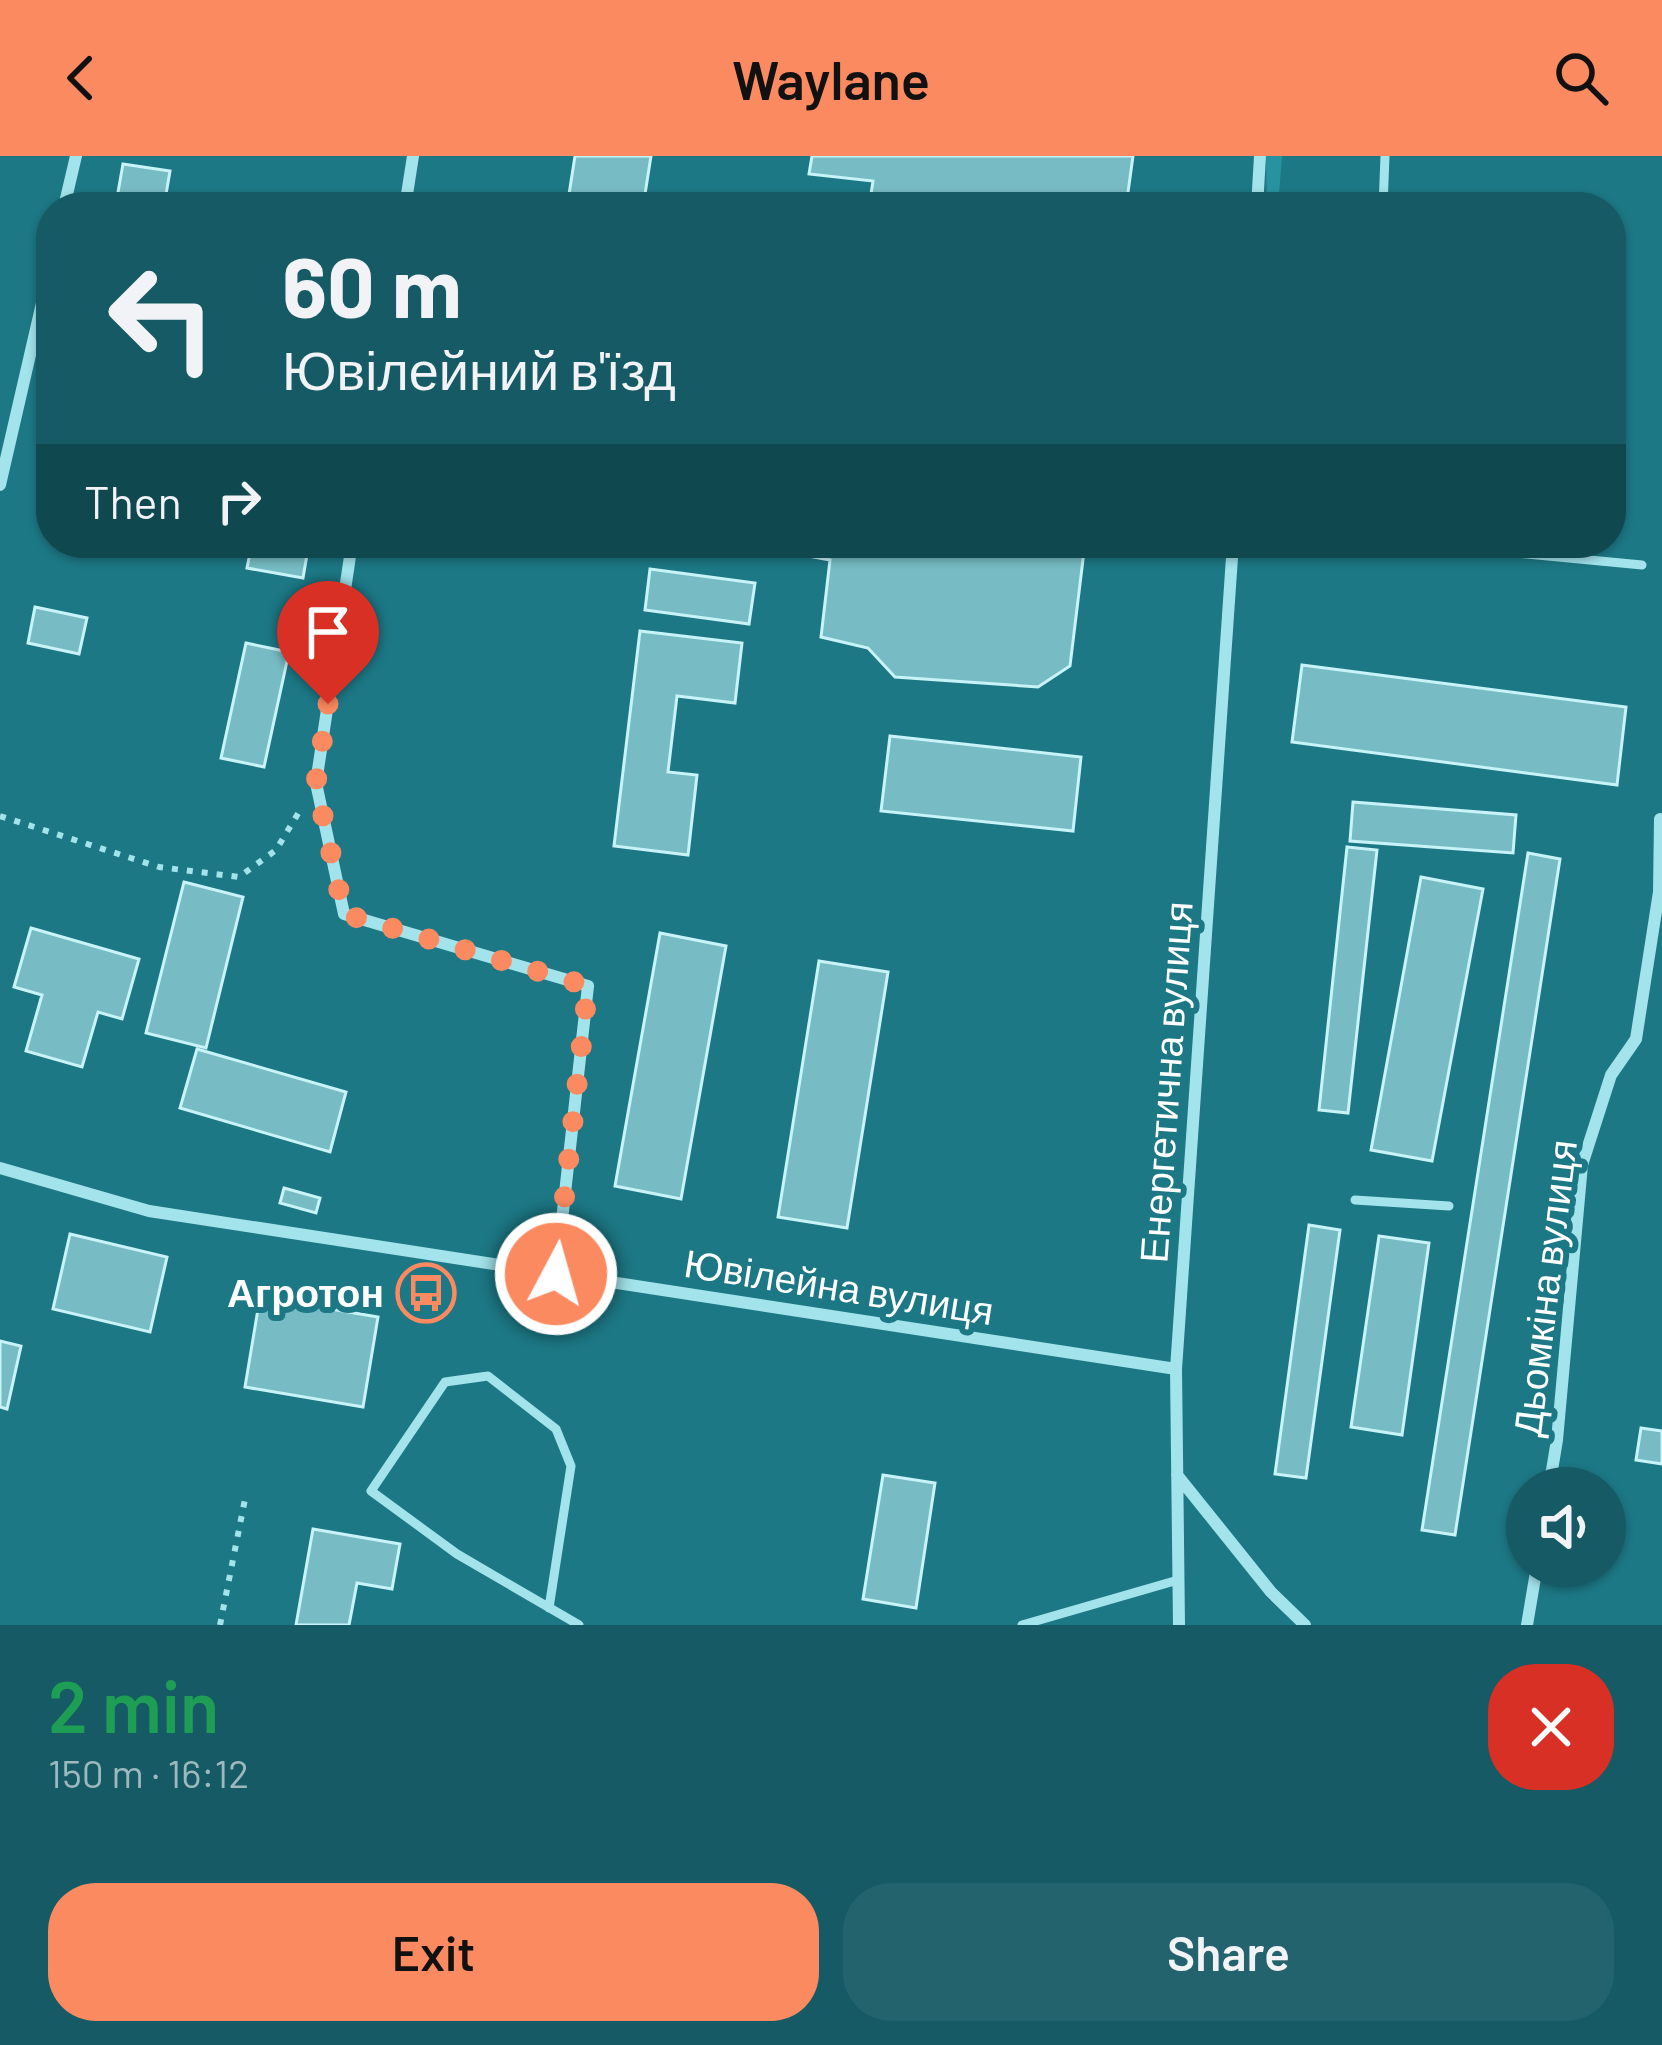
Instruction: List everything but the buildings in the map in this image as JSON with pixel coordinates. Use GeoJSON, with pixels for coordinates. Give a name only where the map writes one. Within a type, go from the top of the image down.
{"type":"FeatureCollection","features":[{"type":"Feature","properties":{"kind":"street"},"geometry":{"type":"LineString","coordinates":[[68,192],[76,156]]}},
{"type":"Feature","properties":{"kind":"street"},"geometry":{"type":"LineString","coordinates":[[407,192],[413,156]]}},
{"type":"Feature","properties":{"kind":"street"},"geometry":{"type":"LineString","coordinates":[[1258,192],[1261,156]]}},
{"type":"Feature","properties":{"kind":"street"},"geometry":{"type":"LineString","coordinates":[[0,485],[36,329]]}},
{"type":"Feature","properties":{"kind":"street"},"geometry":{"type":"LineString","coordinates":[[350,558],[316,783],[344,914],[588,986],[556,1274]]}},
{"type":"Feature","properties":{"kind":"street","name":"Енергетична вулиця"},"geometry":{"type":"LineString","coordinates":[[1179,1625],[1176,1370],[1232,558]]}},
{"type":"Feature","properties":{"kind":"street","name":"Дьомкіна вулиця"},"geometry":{"type":"LineString","coordinates":[[1552,1467],[1582,1165],[1611,1075],[1636,1039],[1659,892],[1660,819]]}},
{"type":"Feature","properties":{"kind":"street","name":"Ювілейна вулиця"},"geometry":{"type":"LineString","coordinates":[[0,1168],[149,1211],[1176,1370]]}},
{"type":"Feature","properties":{"kind":"street"},"geometry":{"type":"LineString","coordinates":[[1177,1474],[1271,1592],[1304,1625]]}},
{"type":"Feature","properties":{"kind":"street"},"geometry":{"type":"LineString","coordinates":[[1527,1625],[1533,1587]]}},
{"type":"Feature","properties":{"kind":"lane"},"geometry":{"type":"LineString","coordinates":[[1384,192],[1385,156]]}},
{"type":"Feature","properties":{"kind":"lane"},"geometry":{"type":"LineString","coordinates":[[1561,558],[1642,566]]}},
{"type":"Feature","properties":{"kind":"lane"},"geometry":{"type":"LineString","coordinates":[[1355,1200],[1449,1206]]}},
{"type":"Feature","properties":{"kind":"lane"},"geometry":{"type":"LineString","coordinates":[[549,1608],[571,1466],[556,1429],[488,1376],[445,1382],[371,1491],[457,1555],[549,1608],[579,1625]]}},
{"type":"Feature","properties":{"kind":"lane"},"geometry":{"type":"LineString","coordinates":[[1022,1625],[1178,1580]]}},
{"type":"Feature","properties":{"kind":"path"},"geometry":{"type":"LineString","coordinates":[[0,816],[159,867],[239,877],[276,850],[316,783]]}},
{"type":"Feature","properties":{"kind":"path"},"geometry":{"type":"LineString","coordinates":[[220,1625],[245,1495]]}},
{"type":"Feature","properties":{"kind":"shaded area"},"geometry":{"type":"Polygon","coordinates":[[[1266,156],[1282,156],[1279,192],[1267,192],[1266,156]]]}},
{"type":"Feature","properties":{"kind":"place","name":"Агротон"},"geometry":{"type":"Point","coordinates":[426,1293]}},
{"type":"Feature","properties":{"kind":"route"},"geometry":{"type":"LineString","coordinates":[[328,704],[316,783],[344,914],[588,986],[556,1274]]}}]}
